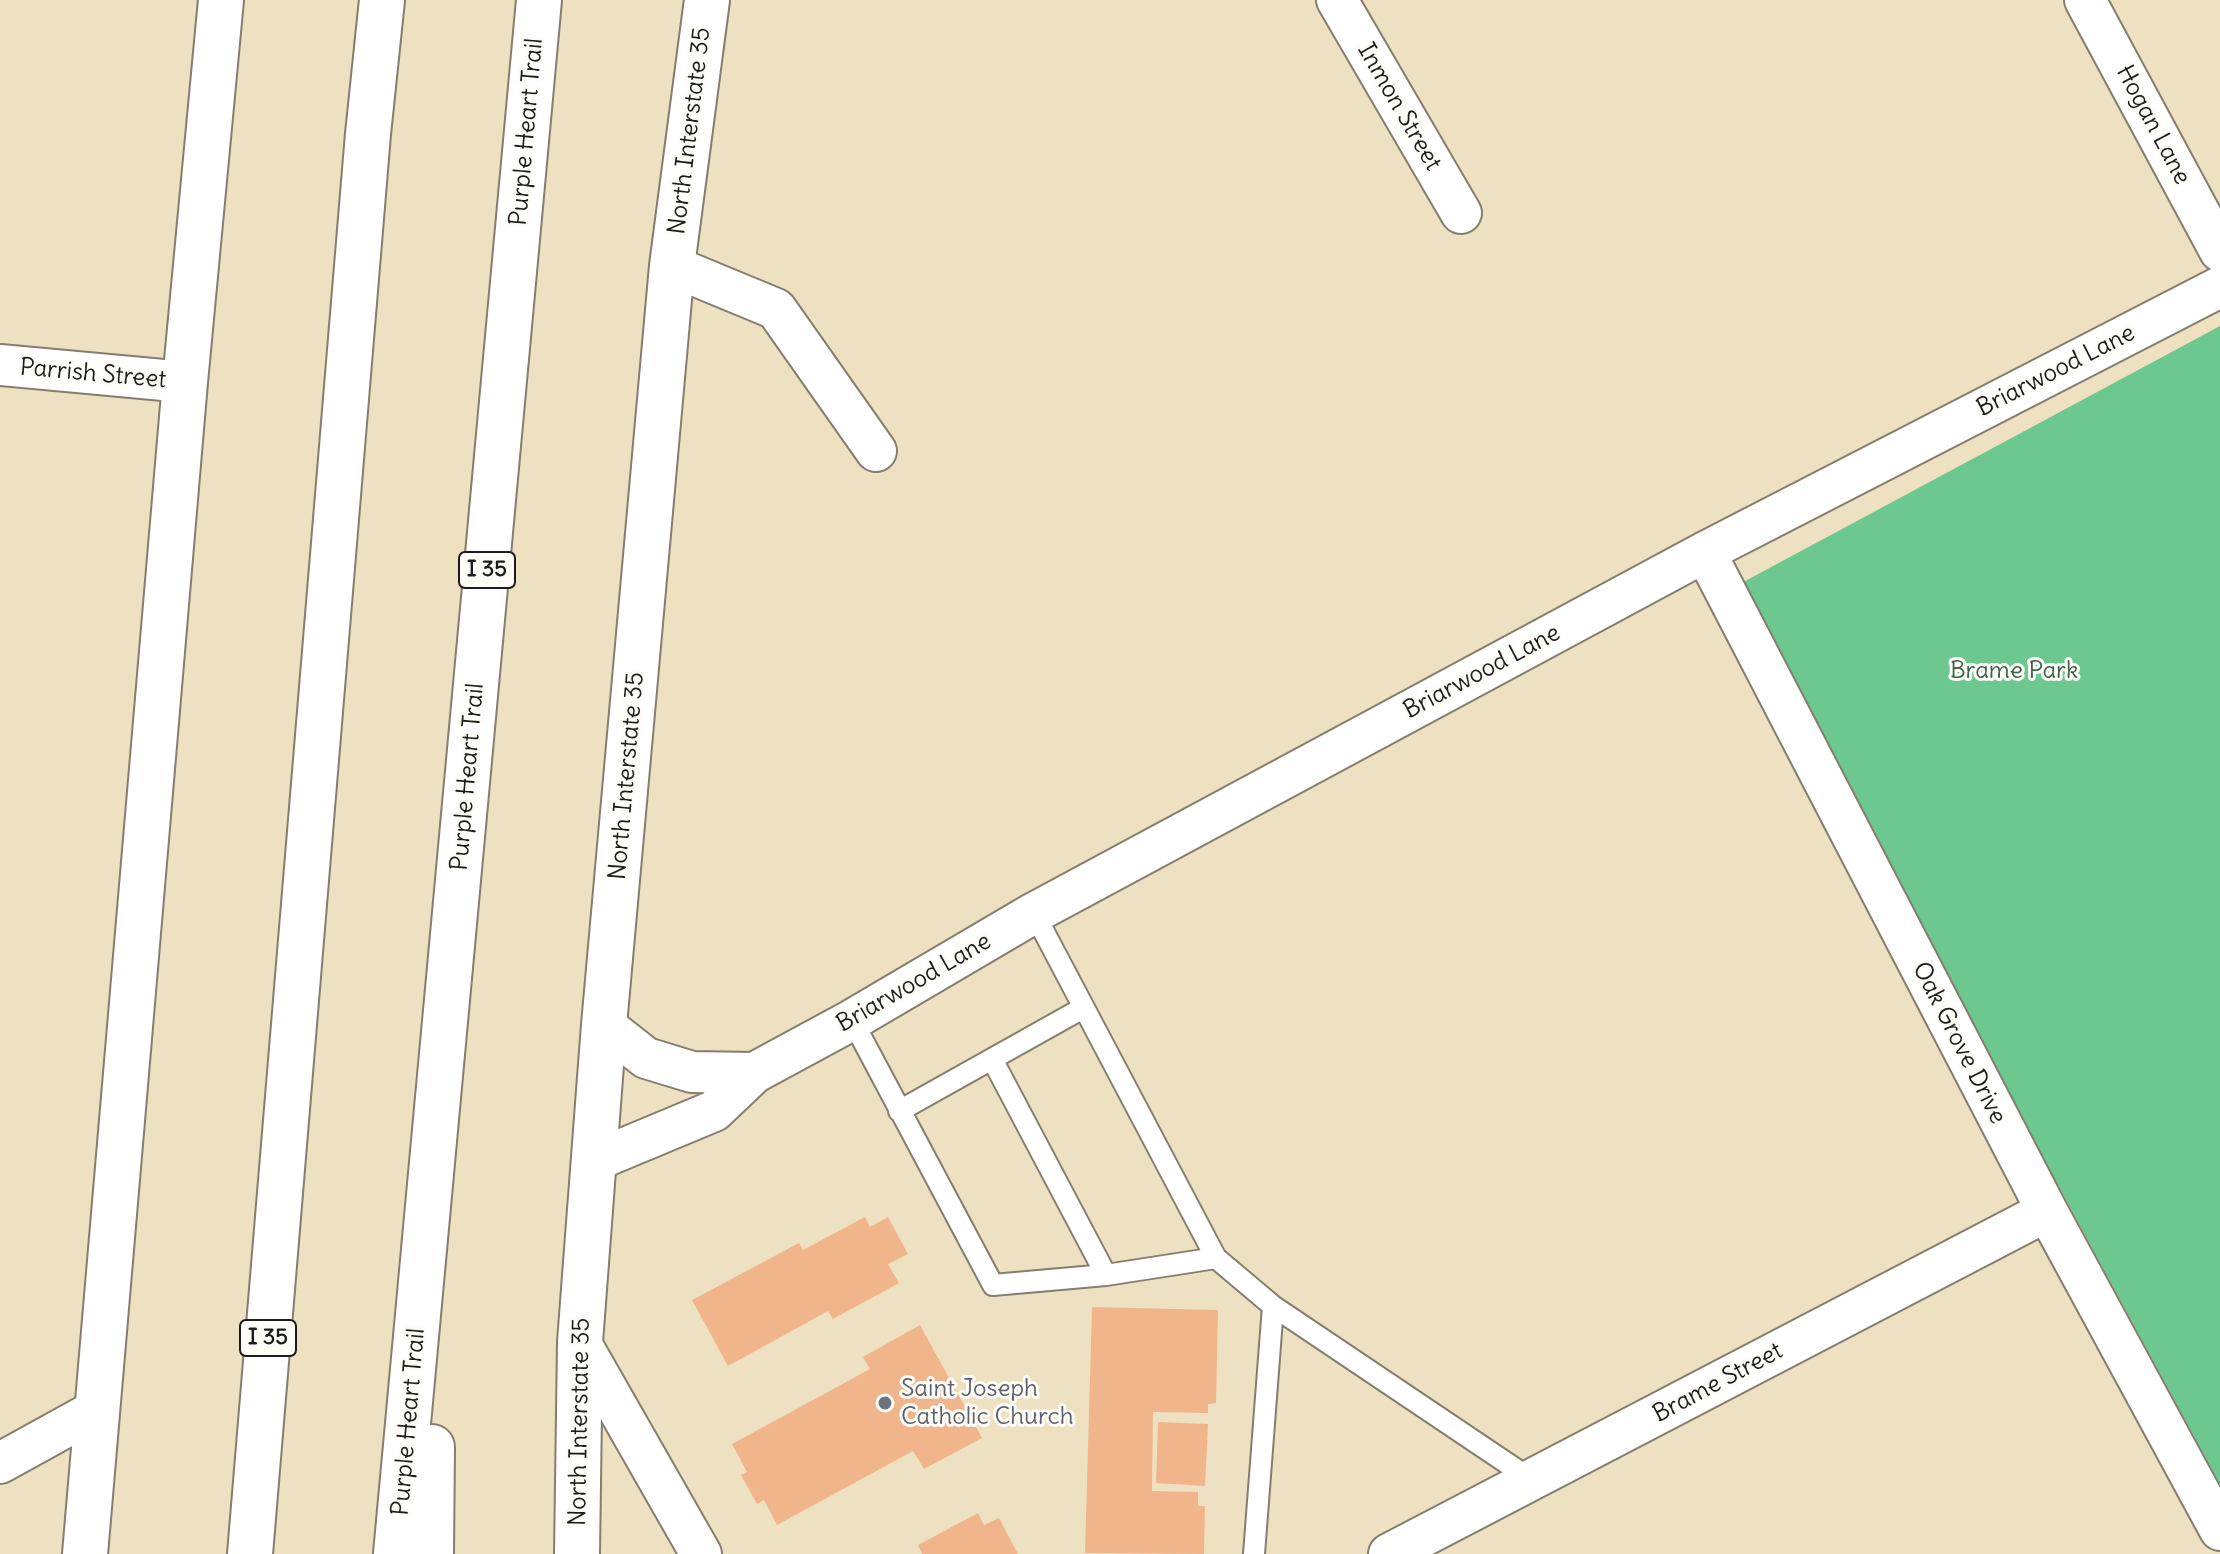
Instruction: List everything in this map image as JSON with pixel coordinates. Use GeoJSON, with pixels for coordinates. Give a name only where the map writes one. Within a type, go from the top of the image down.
{"type":"FeatureCollection","features":[{"type":"Feature","properties":{"kind":"main road"},"geometry":{"type":"LineString","coordinates":[[85,1554],[185,382],[221,0]]}},
{"type":"Feature","properties":{"kind":"main road","name":"I 35"},"geometry":{"type":"LineString","coordinates":[[250,1554],[368,134],[382,0]]}},
{"type":"Feature","properties":{"kind":"main road","name":"Purple Heart Trail"},"geometry":{"type":"LineString","coordinates":[[396,1554],[539,0]]}},
{"type":"Feature","properties":{"kind":"main road","name":"North Interstate 35"},"geometry":{"type":"LineString","coordinates":[[577,1554],[580,1342],[604,1025],[672,266],[707,0]]}},
{"type":"Feature","properties":{"kind":"main road"},"geometry":{"type":"LineString","coordinates":[[218,1554],[286,1122]]}},
{"type":"Feature","properties":{"kind":"main road"},"geometry":{"type":"LineString","coordinates":[[431,1554],[435,1140]]}},
{"type":"Feature","properties":{"kind":"street","name":"Inmon Street"},"geometry":{"type":"LineString","coordinates":[[1337,0],[1461,213]]}},
{"type":"Feature","properties":{"kind":"street","name":"Hogan Lane"},"geometry":{"type":"LineString","coordinates":[[2085,0],[2220,251]]}},
{"type":"Feature","properties":{"kind":"street"},"geometry":{"type":"LineString","coordinates":[[672,266],[776,309],[876,451]]}},
{"type":"Feature","properties":{"kind":"street","name":"Briarwood Lane"},"geometry":{"type":"LineString","coordinates":[[594,1161],[714,1111],[754,1073],[852,1020],[1034,913],[1705,552],[2220,287]]}},
{"type":"Feature","properties":{"kind":"street","name":"Parrish Street"},"geometry":{"type":"LineString","coordinates":[[0,365],[185,382]]}},
{"type":"Feature","properties":{"kind":"street","name":"Oak Grove Drive"},"geometry":{"type":"LineString","coordinates":[[1705,552],[2047,1211],[2220,1530]]}},
{"type":"Feature","properties":{"kind":"street","name":"Briarwood Lane"},"geometry":{"type":"LineString","coordinates":[[604,1025],[646,1058],[692,1072],[754,1073]]}},
{"type":"Feature","properties":{"kind":"street","name":"Brame Street"},"geometry":{"type":"LineString","coordinates":[[1389,1554],[2047,1211]]}},
{"type":"Feature","properties":{"kind":"street"},"geometry":{"type":"LineString","coordinates":[[580,1342],[701,1554]]}},
{"type":"Feature","properties":{"kind":"street"},"geometry":{"type":"LineString","coordinates":[[0,1463],[98,1409]]}},
{"type":"Feature","properties":{"kind":"lane"},"geometry":{"type":"LineString","coordinates":[[1034,913],[1216,1258],[1273,1306],[1532,1480]]}},
{"type":"Feature","properties":{"kind":"lane"},"geometry":{"type":"LineString","coordinates":[[899,1111],[1083,1008]]}},
{"type":"Feature","properties":{"kind":"lane"},"geometry":{"type":"LineString","coordinates":[[852,1020],[993,1285],[1106,1275],[1216,1258]]}},
{"type":"Feature","properties":{"kind":"lane"},"geometry":{"type":"LineString","coordinates":[[992,1059],[1106,1275]]}},
{"type":"Feature","properties":{"kind":"lane"},"geometry":{"type":"LineString","coordinates":[[1254,1554],[1273,1306]]}},
{"type":"Feature","properties":{"kind":"green space","name":"Brame Park"},"geometry":{"type":"Polygon","coordinates":[[[2220,326],[2220,1484],[1734,587],[2220,326]]]}},
{"type":"Feature","properties":{"kind":"building"},"geometry":{"type":"Polygon","coordinates":[[[865,1217],[870,1227],[888,1217],[908,1254],[888,1264],[899,1283],[833,1319],[828,1311],[728,1366],[692,1300],[799,1243],[803,1250],[865,1217]]]}},
{"type":"Feature","properties":{"kind":"building"},"geometry":{"type":"Polygon","coordinates":[[[1092,1307],[1218,1310],[1216,1403],[1208,1404],[1208,1413],[1153,1412],[1152,1491],[1198,1492],[1198,1506],[1205,1506],[1204,1554],[1085,1553],[1092,1307]]]}},
{"type":"Feature","properties":{"kind":"building","name":"Saint Joseph Catholic Church"},"geometry":{"type":"Polygon","coordinates":[[[920,1325],[982,1438],[924,1469],[913,1451],[777,1525],[764,1500],[757,1504],[741,1475],[747,1472],[732,1444],[870,1369],[863,1357],[920,1325]]]}},
{"type":"Feature","properties":{"kind":"building"},"geometry":{"type":"Polygon","coordinates":[[[1158,1422],[1208,1424],[1205,1486],[1156,1483],[1158,1422]]]}},
{"type":"Feature","properties":{"kind":"building"},"geometry":{"type":"Polygon","coordinates":[[[978,1513],[984,1525],[999,1518],[1018,1554],[922,1554],[918,1545],[978,1513]]]}},
{"type":"Feature","properties":{"kind":"place","name":"Saint Joseph Catholic Church"},"geometry":{"type":"Point","coordinates":[885,1403]}}]}
